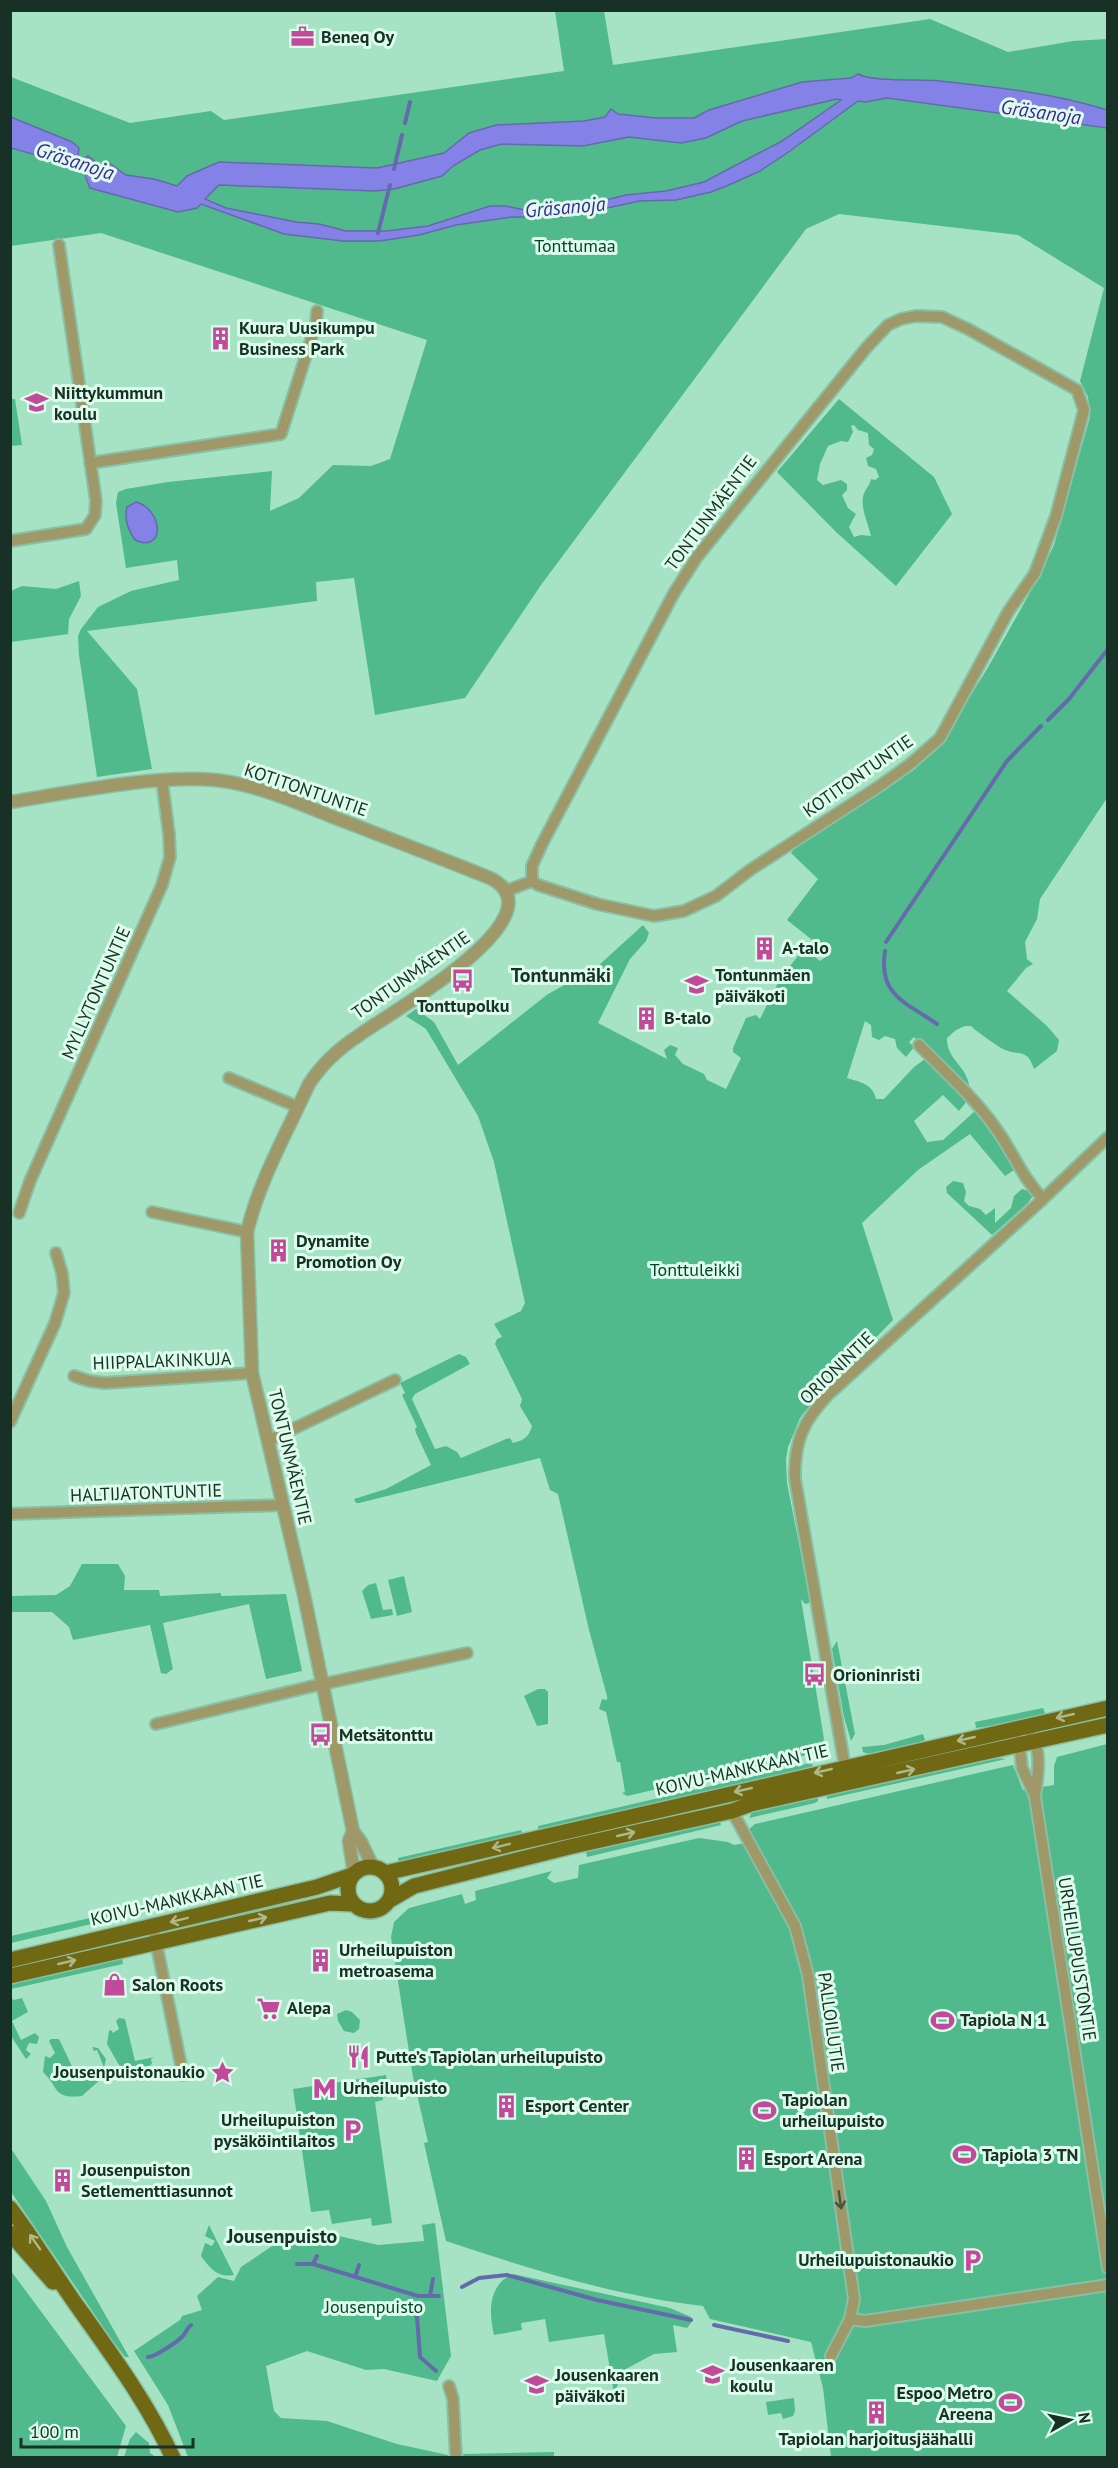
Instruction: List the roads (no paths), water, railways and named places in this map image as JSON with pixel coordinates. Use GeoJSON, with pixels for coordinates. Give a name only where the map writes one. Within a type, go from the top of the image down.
{"type":"FeatureCollection","features":[{"type":"Feature","properties":{"kind":"main road","name":"KOIVU-MANKKAAN TIE"},"geometry":{"type":"LineString","coordinates":[[390,1900],[414,1886],[569,1847],[732,1811],[847,1774],[1023,1726],[1107,1708]]}},
{"type":"Feature","properties":{"kind":"main road","name":"KOIVU-MANKKAAN TIE"},"geometry":{"type":"LineString","coordinates":[[379,1870],[847,1774],[878,1777],[1107,1725]]}},
{"type":"Feature","properties":{"kind":"main road"},"geometry":{"type":"LineString","coordinates":[[362,1868],[379,1870],[392,1885],[390,1900],[381,1909],[364,1911],[353,1904],[347,1890],[353,1874],[362,1868]]}},
{"type":"Feature","properties":{"kind":"main road","name":"KOIVU-MANKKAAN TIE"},"geometry":{"type":"LineString","coordinates":[[10,1976],[317,1887],[353,1874]]}},
{"type":"Feature","properties":{"kind":"main road","name":"KOIVU-MANKKAAN TIE"},"geometry":{"type":"LineString","coordinates":[[10,1960],[330,1903],[353,1904]]}},
{"type":"Feature","properties":{"kind":"main road"},"geometry":{"type":"LineString","coordinates":[[10,2208],[123,2369],[156,2423],[173,2457]]}},
{"type":"Feature","properties":{"kind":"main road"},"geometry":{"type":"LineString","coordinates":[[10,2234],[78,2308]]}},
{"type":"Feature","properties":{"kind":"street"},"geometry":{"type":"LineString","coordinates":[[10,541],[86,529],[95,515],[96,501],[59,245]]}},
{"type":"Feature","properties":{"kind":"street"},"geometry":{"type":"LineString","coordinates":[[90,463],[281,434],[316,324],[316,311]]}},
{"type":"Feature","properties":{"kind":"street","name":"TONTUNMÄENTIE"},"geometry":{"type":"LineString","coordinates":[[532,881],[532,866],[542,844],[674,593],[691,566],[733,510],[867,347],[888,326],[916,316],[942,317],[956,322],[1077,390],[1084,410]]}},
{"type":"Feature","properties":{"kind":"street","name":"KOTITONTUNTIE"},"geometry":{"type":"LineString","coordinates":[[532,881],[597,904],[654,916],[684,911],[716,896],[750,870],[909,765],[940,738],[1008,612],[1035,573],[1056,516],[1084,410]]}},
{"type":"Feature","properties":{"kind":"street","name":"KOTITONTUNTIE"},"geometry":{"type":"LineString","coordinates":[[10,802],[106,787],[216,780],[285,798],[490,878],[499,882],[506,891]]}},
{"type":"Feature","properties":{"kind":"street","name":"MYLLYTONTUNTIE"},"geometry":{"type":"LineString","coordinates":[[19,1213],[30,1181],[162,885],[170,857],[162,782]]}},
{"type":"Feature","properties":{"kind":"street"},"geometry":{"type":"LineString","coordinates":[[506,891],[532,881]]}},
{"type":"Feature","properties":{"kind":"street","name":"TONTUNMÄENTIE"},"geometry":{"type":"LineString","coordinates":[[379,1870],[353,1831],[323,1684],[252,1373],[247,1233],[253,1210],[298,1107],[309,1084],[326,1061],[483,948],[508,914],[506,891]]}},
{"type":"Feature","properties":{"kind":"street"},"geometry":{"type":"LineString","coordinates":[[919,1045],[969,1096],[997,1130],[1029,1184],[1043,1199]]}},
{"type":"Feature","properties":{"kind":"street"},"geometry":{"type":"LineString","coordinates":[[229,1078],[298,1107]]}},
{"type":"Feature","properties":{"kind":"street","name":"ORIONINTIE"},"geometry":{"type":"LineString","coordinates":[[847,1774],[795,1479],[794,1456],[800,1433],[817,1407],[830,1394],[1043,1199],[1107,1137]]}},
{"type":"Feature","properties":{"kind":"street"},"geometry":{"type":"LineString","coordinates":[[152,1212],[247,1233]]}},
{"type":"Feature","properties":{"kind":"street"},"geometry":{"type":"LineString","coordinates":[[10,1422],[55,1323],[64,1293],[62,1273],[56,1252]]}},
{"type":"Feature","properties":{"kind":"street","name":"HIIPPALAKINKUJA"},"geometry":{"type":"LineString","coordinates":[[74,1376],[105,1383],[252,1373]]}},
{"type":"Feature","properties":{"kind":"street"},"geometry":{"type":"LineString","coordinates":[[268,1441],[395,1380]]}},
{"type":"Feature","properties":{"kind":"street","name":"HALTIJATONTUNTIE"},"geometry":{"type":"LineString","coordinates":[[10,1514],[282,1504]]}},
{"type":"Feature","properties":{"kind":"street"},"geometry":{"type":"LineString","coordinates":[[156,1724],[323,1684],[467,1653]]}},
{"type":"Feature","properties":{"kind":"street"},"geometry":{"type":"LineString","coordinates":[[1023,1726],[1035,1741]]}},
{"type":"Feature","properties":{"kind":"street","name":"URHEILUPUISTONTIE"},"geometry":{"type":"LineString","coordinates":[[1023,1726],[1018,1746],[1022,1768],[1035,1797]]}},
{"type":"Feature","properties":{"kind":"street","name":"URHEILUPUISTONTIE"},"geometry":{"type":"LineString","coordinates":[[1035,1741],[1039,1763],[1035,1797],[1107,2268]]}},
{"type":"Feature","properties":{"kind":"street","name":"PALLOILUTIE"},"geometry":{"type":"LineString","coordinates":[[732,1811],[795,1926],[808,1975],[854,2299],[850,2319],[831,2356]]}},
{"type":"Feature","properties":{"kind":"street","name":"TONTUNMÄENTIE"},"geometry":{"type":"LineString","coordinates":[[353,1831],[349,1841],[353,1874]]}},
{"type":"Feature","properties":{"kind":"street"},"geometry":{"type":"LineString","coordinates":[[154,1934],[183,2075]]}},
{"type":"Feature","properties":{"kind":"street"},"geometry":{"type":"LineString","coordinates":[[850,2319],[865,2321],[1107,2285]]}},
{"type":"Feature","properties":{"kind":"street"},"geometry":{"type":"LineString","coordinates":[[449,2386],[453,2399],[456,2457]]}},
{"type":"Feature","properties":{"kind":"water","name":"Gräsanoja"},"geometry":{"type":"Polygon","coordinates":[[[858,74],[885,79],[940,81],[1045,95],[1107,110],[1107,128],[887,98],[858,101],[760,171],[711,192],[676,200],[640,201],[564,217],[511,217],[456,225],[419,235],[380,241],[343,241],[284,234],[201,204],[197,208],[178,212],[90,188],[82,168],[11,148],[11,117],[72,142],[79,148],[78,155],[83,159],[88,156],[99,165],[109,163],[126,175],[154,179],[177,186],[187,176],[219,162],[377,168],[444,153],[469,133],[496,125],[584,121],[605,117],[611,109],[618,114],[656,118],[694,118],[709,110],[802,82],[851,78],[858,74]],[[837,99],[742,121],[706,138],[681,143],[629,137],[583,146],[502,144],[480,150],[453,166],[442,176],[394,189],[375,191],[219,185],[205,199],[226,208],[346,231],[386,231],[428,226],[490,206],[525,210],[555,203],[590,204],[626,195],[666,191],[704,182],[782,141],[841,100],[837,99]]]}},
{"type":"Feature","properties":{"kind":"water"},"geometry":{"type":"Polygon","coordinates":[[[136,502],[145,506],[156,521],[156,536],[152,541],[145,543],[135,540],[129,528],[126,520],[127,507],[136,502]]]}},
{"type":"Feature","properties":{"kind":"waterway"},"geometry":{"type":"LineString","coordinates":[[405,123],[410,102]]}},
{"type":"Feature","properties":{"kind":"waterway"},"geometry":{"type":"LineString","coordinates":[[394,169],[402,135]]}},
{"type":"Feature","properties":{"kind":"waterway"},"geometry":{"type":"LineString","coordinates":[[378,233],[390,185]]}},
{"type":"Feature","properties":{"kind":"waterway"},"geometry":{"type":"LineString","coordinates":[[1048,720],[1069,699],[1108,649]]}},
{"type":"Feature","properties":{"kind":"waterway"},"geometry":{"type":"LineString","coordinates":[[886,942],[1007,761],[1041,726]]}},
{"type":"Feature","properties":{"kind":"waterway"},"geometry":{"type":"LineString","coordinates":[[885,951],[884,966],[890,988],[905,1003],[937,1024]]}},
{"type":"Feature","properties":{"kind":"waterway"},"geometry":{"type":"LineString","coordinates":[[313,2264],[317,2256]]}},
{"type":"Feature","properties":{"kind":"waterway"},"geometry":{"type":"LineString","coordinates":[[297,2264],[313,2264],[418,2296],[439,2296]]}},
{"type":"Feature","properties":{"kind":"waterway"},"geometry":{"type":"LineString","coordinates":[[355,2277],[359,2265]]}},
{"type":"Feature","properties":{"kind":"waterway"},"geometry":{"type":"LineString","coordinates":[[462,2287],[479,2278],[507,2275],[597,2300],[691,2320]]}},
{"type":"Feature","properties":{"kind":"waterway"},"geometry":{"type":"LineString","coordinates":[[430,2296],[433,2279]]}},
{"type":"Feature","properties":{"kind":"waterway"},"geometry":{"type":"LineString","coordinates":[[411,2305],[417,2317],[420,2357],[436,2371]]}},
{"type":"Feature","properties":{"kind":"waterway"},"geometry":{"type":"LineString","coordinates":[[148,2357],[182,2337],[191,2325]]}},
{"type":"Feature","properties":{"kind":"waterway"},"geometry":{"type":"LineString","coordinates":[[714,2325],[788,2341]]}},
{"type":"Feature","properties":{"kind":"place","name":"Beneq Oy"},"geometry":{"type":"Point","coordinates":[303,37]}},
{"type":"Feature","properties":{"kind":"place","name":"Kuura Uusikumpu Business Park"},"geometry":{"type":"Point","coordinates":[221,338]}},
{"type":"Feature","properties":{"kind":"place","name":"Niittykummun koulu"},"geometry":{"type":"Point","coordinates":[36,403]}},
{"type":"Feature","properties":{"kind":"place","name":"A-talo"},"geometry":{"type":"Point","coordinates":[764,948]}},
{"type":"Feature","properties":{"kind":"place","name":"Tonttupolku"},"geometry":{"type":"Point","coordinates":[463,980]}},
{"type":"Feature","properties":{"kind":"place","name":"Tontunmäen päiväkoti"},"geometry":{"type":"Point","coordinates":[697,985]}},
{"type":"Feature","properties":{"kind":"place","name":"B-talo"},"geometry":{"type":"Point","coordinates":[646,1018]}},
{"type":"Feature","properties":{"kind":"place","name":"Dynamite Promotion Oy"},"geometry":{"type":"Point","coordinates":[278,1251]}},
{"type":"Feature","properties":{"kind":"place","name":"Orioninristi"},"geometry":{"type":"Point","coordinates":[815,1675]}},
{"type":"Feature","properties":{"kind":"place","name":"Metsätonttu"},"geometry":{"type":"Point","coordinates":[321,1735]}},
{"type":"Feature","properties":{"kind":"place","name":"Urheilupuiston metroasema"},"geometry":{"type":"Point","coordinates":[321,1960]}},
{"type":"Feature","properties":{"kind":"place","name":"Salon Roots"},"geometry":{"type":"Point","coordinates":[114,1985]}},
{"type":"Feature","properties":{"kind":"place","name":"Alepa"},"geometry":{"type":"Point","coordinates":[269,2008]}},
{"type":"Feature","properties":{"kind":"place","name":"Tapiola N 1"},"geometry":{"type":"Point","coordinates":[942,2020]}},
{"type":"Feature","properties":{"kind":"place","name":"Putte’s Tapiolan urheilupuisto"},"geometry":{"type":"Point","coordinates":[358,2057]}},
{"type":"Feature","properties":{"kind":"place","name":"Jousenpuistonaukio"},"geometry":{"type":"Point","coordinates":[223,2072]}},
{"type":"Feature","properties":{"kind":"place","name":"Urheilupuisto"},"geometry":{"type":"Point","coordinates":[325,2088]}},
{"type":"Feature","properties":{"kind":"place","name":"Esport Center"},"geometry":{"type":"Point","coordinates":[507,2106]}},
{"type":"Feature","properties":{"kind":"place","name":"Tapiolan urheilupuisto"},"geometry":{"type":"Point","coordinates":[764,2110]}},
{"type":"Feature","properties":{"kind":"place","name":"Urheilupuiston pysäköintilaitos"},"geometry":{"type":"Point","coordinates":[353,2130]}},
{"type":"Feature","properties":{"kind":"place","name":"Tapiola 3 TN"},"geometry":{"type":"Point","coordinates":[964,2155]}},
{"type":"Feature","properties":{"kind":"place","name":"Esport Arena"},"geometry":{"type":"Point","coordinates":[746,2159]}},
{"type":"Feature","properties":{"kind":"place","name":"Jousenpuiston Setlementtiasunnot"},"geometry":{"type":"Point","coordinates":[63,2180]}},
{"type":"Feature","properties":{"kind":"place","name":"Urheilupuistonaukio"},"geometry":{"type":"Point","coordinates":[972,2260]}},
{"type":"Feature","properties":{"kind":"place","name":"Jousenkaaren koulu"},"geometry":{"type":"Point","coordinates":[712,2375]}},
{"type":"Feature","properties":{"kind":"place","name":"Jousenkaaren päiväkoti"},"geometry":{"type":"Point","coordinates":[537,2385]}},
{"type":"Feature","properties":{"kind":"place","name":"Espoo Metro Areena"},"geometry":{"type":"Point","coordinates":[1011,2403]}},
{"type":"Feature","properties":{"kind":"place","name":"Tapiolan harjoitusjäähalli"},"geometry":{"type":"Point","coordinates":[876,2413]}},
{"type":"Feature","properties":{"kind":"district","name":"Tontunmäki"},"geometry":{"type":"Point","coordinates":[561,975]}},
{"type":"Feature","properties":{"kind":"district","name":"Jousenpuisto"},"geometry":{"type":"Point","coordinates":[282,2236]}},
{"type":"Feature","properties":{"kind":"park label","name":"Tonttumaa"},"geometry":{"type":"Point","coordinates":[575,246]}},
{"type":"Feature","properties":{"kind":"park label","name":"Tonttuleikki"},"geometry":{"type":"Point","coordinates":[695,1270]}}]}
